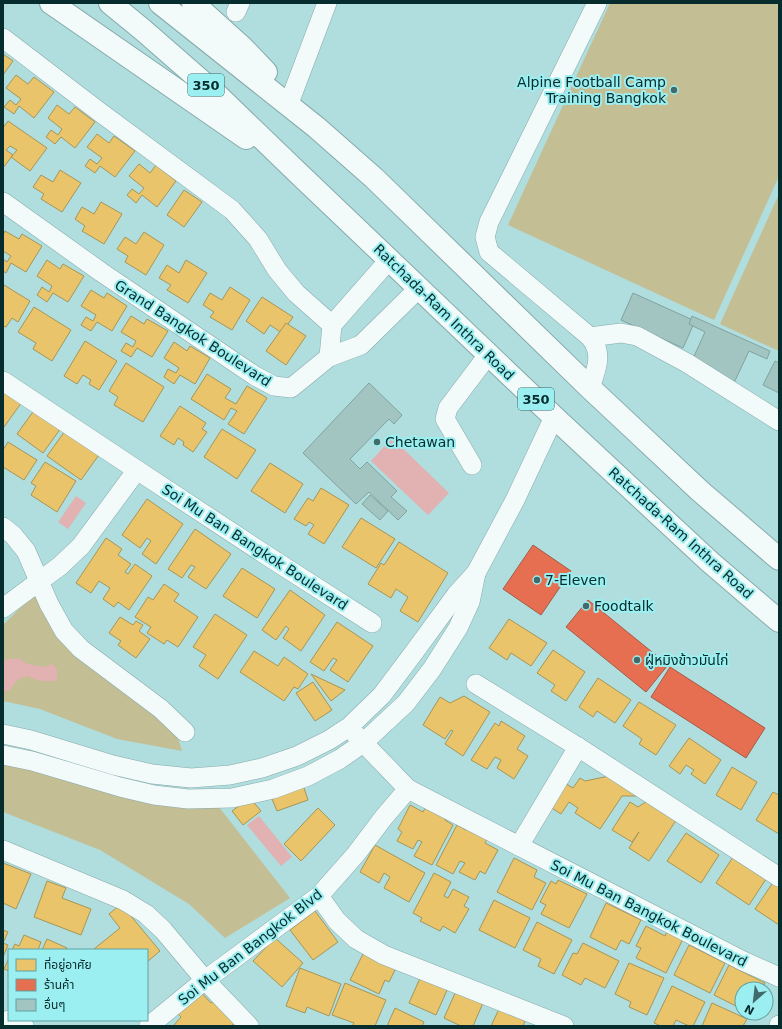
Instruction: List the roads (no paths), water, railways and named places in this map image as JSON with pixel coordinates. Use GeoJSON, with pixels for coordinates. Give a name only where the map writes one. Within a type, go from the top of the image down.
{"type":"FeatureCollection","features":[{"type":"Feature","properties":{"kind":"main road"},"geometry":{"type":"LineString","coordinates":[[51,3],[297,172]]}},
{"type":"Feature","properties":{"kind":"main road","name":"Ratchada-Ram Inthra Road"},"geometry":{"type":"LineString","coordinates":[[110,3],[214,92],[554,417],[704,556],[779,621]]}},
{"type":"Feature","properties":{"kind":"main road","name":"350"},"geometry":{"type":"LineString","coordinates":[[160,3],[316,127],[374,178],[590,388],[700,491],[779,560]]}},
{"type":"Feature","properties":{"kind":"main road"},"geometry":{"type":"LineString","coordinates":[[193,3],[243,48],[291,98],[316,127]]}},
{"type":"Feature","properties":{"kind":"street"},"geometry":{"type":"LineString","coordinates":[[291,98],[327,3]]}},
{"type":"Feature","properties":{"kind":"street"},"geometry":{"type":"LineString","coordinates":[[590,388],[596,371],[598,359],[596,345],[590,337],[489,252],[485,237],[489,222],[597,3]]}},
{"type":"Feature","properties":{"kind":"street"},"geometry":{"type":"LineString","coordinates":[[3,38],[232,210],[258,239],[277,270],[296,293],[332,325]]}},
{"type":"Feature","properties":{"kind":"street","name":"Grand Bangkok Boulevard"},"geometry":{"type":"LineString","coordinates":[[3,202],[101,272],[255,376],[274,386],[291,388],[329,356],[361,345],[419,288]]}},
{"type":"Feature","properties":{"kind":"street"},"geometry":{"type":"LineString","coordinates":[[329,356],[332,325],[389,260]]}},
{"type":"Feature","properties":{"kind":"street"},"geometry":{"type":"LineString","coordinates":[[590,337],[621,334],[637,336],[687,363],[779,421]]}},
{"type":"Feature","properties":{"kind":"street"},"geometry":{"type":"LineString","coordinates":[[472,465],[445,418],[448,408],[488,355]]}},
{"type":"Feature","properties":{"kind":"street","name":"Soi Mu Ban Bangkok Boulevard"},"geometry":{"type":"LineString","coordinates":[[3,381],[269,557],[372,623]]}},
{"type":"Feature","properties":{"kind":"street"},"geometry":{"type":"LineString","coordinates":[[3,734],[31,740],[113,765],[152,774],[191,778],[230,775],[262,768],[297,756],[329,740],[349,727],[382,695],[456,595],[476,573],[515,500],[554,417]]}},
{"type":"Feature","properties":{"kind":"street"},"geometry":{"type":"LineString","coordinates":[[3,608],[60,566],[81,546],[137,470]]}},
{"type":"Feature","properties":{"kind":"street"},"geometry":{"type":"LineString","coordinates":[[3,527],[13,535],[26,551],[49,604],[64,631],[80,649],[162,709],[185,732]]}},
{"type":"Feature","properties":{"kind":"street"},"geometry":{"type":"LineString","coordinates":[[3,754],[120,787],[154,795],[188,799],[232,798],[273,789],[308,776],[340,758],[363,742],[406,702],[432,670],[458,628],[470,602],[476,573]]}},
{"type":"Feature","properties":{"kind":"street"},"geometry":{"type":"LineString","coordinates":[[476,684],[578,747],[779,877]]}},
{"type":"Feature","properties":{"kind":"street","name":"Soi Mu Ban Bangkok Boulevard"},"geometry":{"type":"LineString","coordinates":[[349,727],[408,790],[743,961],[779,977]]}},
{"type":"Feature","properties":{"kind":"street"},"geometry":{"type":"LineString","coordinates":[[519,846],[578,747]]}},
{"type":"Feature","properties":{"kind":"street","name":"Soi Mu Ban Bangkok Blvd"},"geometry":{"type":"LineString","coordinates":[[149,1026],[206,980],[318,896],[352,859],[384,817],[408,790]]}},
{"type":"Feature","properties":{"kind":"street"},"geometry":{"type":"LineString","coordinates":[[3,850],[123,900],[146,914],[163,930],[206,980],[249,1026]]}},
{"type":"Feature","properties":{"kind":"street"},"geometry":{"type":"LineString","coordinates":[[318,896],[337,921],[356,939],[384,955],[564,1026]]}},
{"type":"Feature","properties":{"kind":"street"},"geometry":{"type":"LineString","coordinates":[[12,1021],[24,1026]]}},
{"type":"Feature","properties":{"kind":"place","name":"Alpine Football Camp Training Bangkok"},"geometry":{"type":"Point","coordinates":[674,90]}},
{"type":"Feature","properties":{"kind":"place","name":"Chetawan"},"geometry":{"type":"Point","coordinates":[377,442]}},
{"type":"Feature","properties":{"kind":"place","name":"7-Eleven"},"geometry":{"type":"Point","coordinates":[537,580]}},
{"type":"Feature","properties":{"kind":"place","name":"Foodtalk"},"geometry":{"type":"Point","coordinates":[586,606]}},
{"type":"Feature","properties":{"kind":"place","name":"ฝู่หมิงข้าวมันไก่"},"geometry":{"type":"Point","coordinates":[637,660]}}]}
